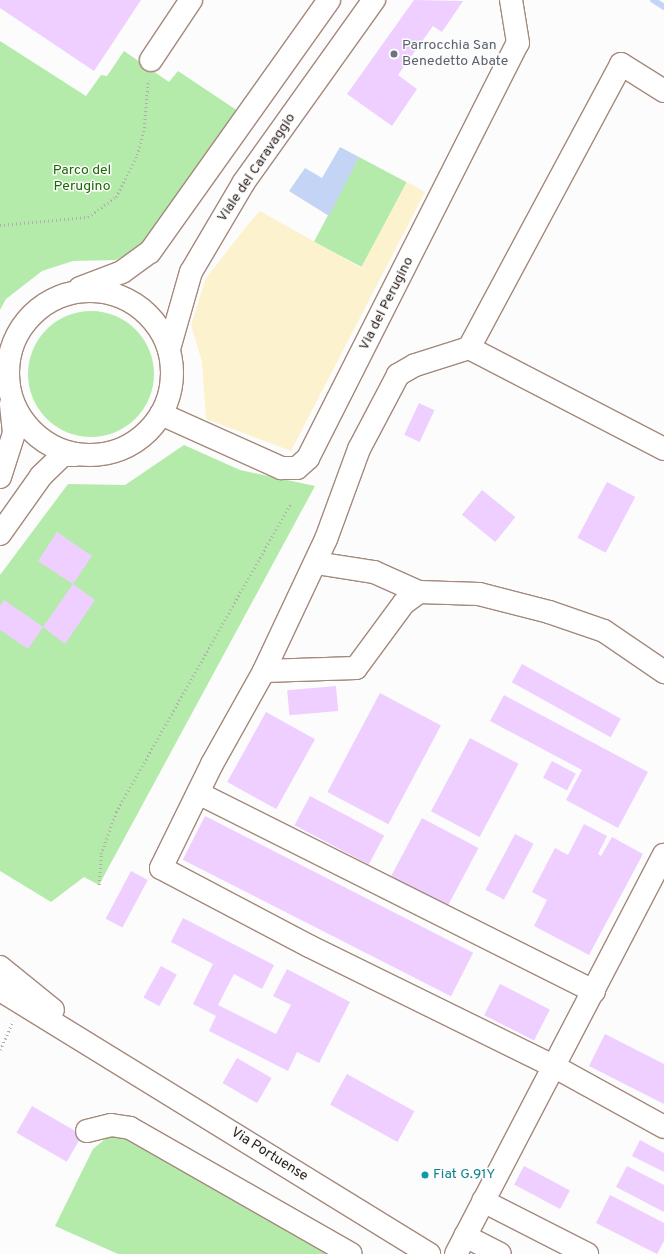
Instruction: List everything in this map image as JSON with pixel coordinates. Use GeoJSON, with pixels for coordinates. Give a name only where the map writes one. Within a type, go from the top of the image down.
{"type":"FeatureCollection","features":[{"type":"Feature","properties":{"kind":"street"},"geometry":{"type":"LineString","coordinates":[[151,60],[191,0]]}},
{"type":"Feature","properties":{"kind":"street"},"geometry":{"type":"LineString","coordinates":[[0,477],[14,433],[8,365],[13,342],[25,321],[42,305],[64,294],[122,272],[150,252],[214,164],[329,0]]}},
{"type":"Feature","properties":{"kind":"street","name":"Viale del Caravaggio"},"geometry":{"type":"LineString","coordinates":[[169,349],[191,272],[244,182],[374,0]]}},
{"type":"Feature","properties":{"kind":"street","name":"Via del Perugino"},"geometry":{"type":"LineString","coordinates":[[161,414],[281,468],[297,468],[308,458],[518,43],[511,0]]}},
{"type":"Feature","properties":{"kind":"street"},"geometry":{"type":"LineString","coordinates":[[664,91],[620,64],[469,348],[415,365],[398,375],[359,449],[316,562],[264,672],[198,793],[161,868],[309,946],[556,1067],[664,1127]]}},
{"type":"Feature","properties":{"kind":"street"},"geometry":{"type":"LineString","coordinates":[[0,534],[41,476],[63,455],[100,455],[125,448],[146,434],[161,414],[172,376],[169,349],[158,326],[133,304],[116,294],[90,290],[64,294]]}},
{"type":"Feature","properties":{"kind":"street"},"geometry":{"type":"LineString","coordinates":[[469,348],[664,449]]}},
{"type":"Feature","properties":{"kind":"street"},"geometry":{"type":"LineString","coordinates":[[9,389],[17,412],[32,432],[52,447],[75,455]]}},
{"type":"Feature","properties":{"kind":"street"},"geometry":{"type":"LineString","coordinates":[[316,562],[374,572],[419,592],[479,594],[549,612],[604,631],[664,672]]}},
{"type":"Feature","properties":{"kind":"street"},"geometry":{"type":"LineString","coordinates":[[264,672],[356,668],[404,603],[419,592]]}},
{"type":"Feature","properties":{"kind":"street"},"geometry":{"type":"LineString","coordinates":[[198,793],[594,991]]}},
{"type":"Feature","properties":{"kind":"street"},"geometry":{"type":"LineString","coordinates":[[500,1254],[460,1245],[556,1067],[664,855]]}},
{"type":"Feature","properties":{"kind":"street","name":"Via Portuense"},"geometry":{"type":"LineString","coordinates":[[0,967],[109,1057]]}},
{"type":"Feature","properties":{"kind":"street","name":"Via Portuense"},"geometry":{"type":"LineString","coordinates":[[0,990],[429,1254]]}},
{"type":"Feature","properties":{"kind":"street"},"geometry":{"type":"LineString","coordinates":[[88,1131],[111,1125],[130,1128],[351,1254]]}},
{"type":"Feature","properties":{"kind":"street"},"geometry":{"type":"LineString","coordinates":[[483,1201],[587,1254]]}},
{"type":"Feature","properties":{"kind":"path"},"geometry":{"type":"LineString","coordinates":[[0,225],[88,217],[116,197],[137,155],[144,128],[151,60]]}},
{"type":"Feature","properties":{"kind":"path"},"geometry":{"type":"LineString","coordinates":[[99,885],[101,854],[116,812],[291,503]]}},
{"type":"Feature","properties":{"kind":"path"},"geometry":{"type":"LineString","coordinates":[[0,1050],[20,1003]]}},
{"type":"Feature","properties":{"kind":"green space","name":"Parco del Perugino"},"geometry":{"type":"Polygon","coordinates":[[[0,41],[86,96],[101,75],[107,76],[124,51],[169,82],[178,71],[238,111],[140,247],[116,260],[73,261],[42,271],[6,299],[0,310],[0,41]]]}},
{"type":"Feature","properties":{"kind":"green space"},"geometry":{"type":"Polygon","coordinates":[[[359,157],[407,182],[362,267],[314,242],[359,157]]]}},
{"type":"Feature","properties":{"kind":"green space"},"geometry":{"type":"Polygon","coordinates":[[[85,311],[97,311],[115,315],[136,329],[150,350],[154,374],[150,398],[136,419],[115,433],[97,437],[85,437],[67,433],[46,419],[32,398],[28,380],[28,368],[32,350],[46,329],[67,315],[85,311]]]}},
{"type":"Feature","properties":{"kind":"green space"},"geometry":{"type":"Polygon","coordinates":[[[184,445],[240,470],[315,486],[99,885],[84,877],[51,902],[0,871],[0,575],[68,484],[125,485],[184,445]]]}},
{"type":"Feature","properties":{"kind":"green space"},"geometry":{"type":"Polygon","coordinates":[[[110,1135],[131,1138],[336,1254],[118,1254],[55,1226],[93,1149],[110,1135]]]}},
{"type":"Feature","properties":{"kind":"sand"},"geometry":{"type":"Polygon","coordinates":[[[407,182],[425,192],[291,451],[206,419],[202,362],[191,325],[206,278],[250,222],[260,211],[361,268],[407,182]]]}},
{"type":"Feature","properties":{"kind":"water"},"geometry":{"type":"Polygon","coordinates":[[[340,147],[359,157],[329,216],[289,191],[305,168],[322,178],[340,147]]]}},
{"type":"Feature","properties":{"kind":"building"},"geometry":{"type":"Polygon","coordinates":[[[0,0],[141,0],[94,71],[0,8],[0,0]]]}},
{"type":"Feature","properties":{"kind":"building","name":"Parrocchia San Benedetto Abate"},"geometry":{"type":"Polygon","coordinates":[[[414,0],[463,1],[442,32],[433,26],[398,75],[417,89],[392,126],[347,94],[414,0]]]}},
{"type":"Feature","properties":{"kind":"building"},"geometry":{"type":"Polygon","coordinates":[[[419,403],[434,410],[420,442],[404,435],[419,403]]]}},
{"type":"Feature","properties":{"kind":"building"},"geometry":{"type":"Polygon","coordinates":[[[607,482],[635,497],[606,553],[577,538],[607,482]]]}},
{"type":"Feature","properties":{"kind":"building"},"geometry":{"type":"Polygon","coordinates":[[[482,490],[515,517],[495,542],[462,515],[482,490]]]}},
{"type":"Feature","properties":{"kind":"building"},"geometry":{"type":"Polygon","coordinates":[[[57,532],[92,556],[73,584],[38,561],[57,532]]]}},
{"type":"Feature","properties":{"kind":"building"},"geometry":{"type":"Polygon","coordinates":[[[73,584],[95,600],[65,644],[43,627],[73,584]]]}},
{"type":"Feature","properties":{"kind":"building"},"geometry":{"type":"Polygon","coordinates":[[[4,600],[43,627],[28,649],[0,630],[0,606],[4,600]]]}},
{"type":"Feature","properties":{"kind":"building"},"geometry":{"type":"Polygon","coordinates":[[[522,664],[621,719],[611,737],[512,682],[522,664]]]}},
{"type":"Feature","properties":{"kind":"building"},"geometry":{"type":"Polygon","coordinates":[[[336,686],[338,711],[289,715],[287,690],[336,686]]]}},
{"type":"Feature","properties":{"kind":"building"},"geometry":{"type":"Polygon","coordinates":[[[380,693],[441,725],[388,824],[327,792],[380,693]]]}},
{"type":"Feature","properties":{"kind":"building"},"geometry":{"type":"Polygon","coordinates":[[[504,695],[648,772],[618,828],[566,800],[582,770],[490,721],[504,695]]]}},
{"type":"Feature","properties":{"kind":"building"},"geometry":{"type":"Polygon","coordinates":[[[266,712],[315,739],[276,809],[227,782],[266,712]]]}},
{"type":"Feature","properties":{"kind":"building"},"geometry":{"type":"Polygon","coordinates":[[[470,738],[519,764],[480,837],[431,811],[470,738]]]}},
{"type":"Feature","properties":{"kind":"building"},"geometry":{"type":"Polygon","coordinates":[[[552,761],[576,774],[567,790],[543,778],[552,761]]]}},
{"type":"Feature","properties":{"kind":"building"},"geometry":{"type":"Polygon","coordinates":[[[310,796],[384,835],[369,865],[295,825],[310,796]]]}},
{"type":"Feature","properties":{"kind":"building"},"geometry":{"type":"Polygon","coordinates":[[[205,816],[473,953],[451,996],[183,860],[205,816]]]}},
{"type":"Feature","properties":{"kind":"building"},"geometry":{"type":"Polygon","coordinates":[[[422,818],[479,848],[447,907],[391,877],[422,818]]]}},
{"type":"Feature","properties":{"kind":"building"},"geometry":{"type":"Polygon","coordinates":[[[584,824],[607,836],[598,854],[601,856],[612,837],[643,854],[589,955],[534,926],[547,900],[532,892],[555,848],[568,855],[584,824]]]}},
{"type":"Feature","properties":{"kind":"building"},"geometry":{"type":"Polygon","coordinates":[[[515,834],[534,844],[504,899],[485,890],[515,834]]]}},
{"type":"Feature","properties":{"kind":"building"},"geometry":{"type":"Polygon","coordinates":[[[131,871],[148,880],[122,928],[106,919],[131,871]]]}},
{"type":"Feature","properties":{"kind":"building"},"geometry":{"type":"Polygon","coordinates":[[[183,918],[274,965],[262,989],[234,974],[218,1005],[276,1034],[291,1005],[273,996],[287,969],[350,1002],[319,1063],[297,1052],[288,1071],[209,1031],[216,1016],[193,1004],[213,964],[171,942],[183,918]]]}},
{"type":"Feature","properties":{"kind":"building"},"geometry":{"type":"Polygon","coordinates":[[[161,966],[177,975],[159,1006],[144,997],[161,966]]]}},
{"type":"Feature","properties":{"kind":"building"},"geometry":{"type":"Polygon","coordinates":[[[500,984],[550,1009],[534,1041],[484,1015],[500,984]]]}},
{"type":"Feature","properties":{"kind":"building"},"geometry":{"type":"Polygon","coordinates":[[[605,1034],[664,1064],[664,1104],[589,1066],[605,1034]]]}},
{"type":"Feature","properties":{"kind":"building"},"geometry":{"type":"Polygon","coordinates":[[[237,1058],[272,1078],[257,1103],[222,1083],[237,1058]]]}},
{"type":"Feature","properties":{"kind":"building"},"geometry":{"type":"Polygon","coordinates":[[[347,1074],[414,1111],[397,1142],[330,1105],[347,1074]]]}},
{"type":"Feature","properties":{"kind":"building"},"geometry":{"type":"Polygon","coordinates":[[[32,1106],[82,1135],[67,1162],[16,1133],[32,1106]]]}},
{"type":"Feature","properties":{"kind":"building"},"geometry":{"type":"Polygon","coordinates":[[[640,1140],[664,1153],[664,1172],[632,1156],[640,1140]]]}},
{"type":"Feature","properties":{"kind":"building"},"geometry":{"type":"Polygon","coordinates":[[[524,1166],[570,1190],[560,1209],[514,1185],[524,1166]]]}},
{"type":"Feature","properties":{"kind":"building"},"geometry":{"type":"Polygon","coordinates":[[[627,1166],[664,1185],[664,1212],[616,1187],[627,1166]]]}},
{"type":"Feature","properties":{"kind":"building"},"geometry":{"type":"Polygon","coordinates":[[[610,1195],[664,1223],[664,1241],[657,1254],[596,1223],[610,1195]]]}},
{"type":"Feature","properties":{"kind":"waterway"},"geometry":{"type":"LineString","coordinates":[[653,0],[664,7]]}},
{"type":"Feature","properties":{"kind":"place","name":"Parrocchia San Benedetto Abate"},"geometry":{"type":"Point","coordinates":[394,54]}},
{"type":"Feature","properties":{"kind":"place","name":"Fiat G.91Y"},"geometry":{"type":"Point","coordinates":[425,1175]}}]}
